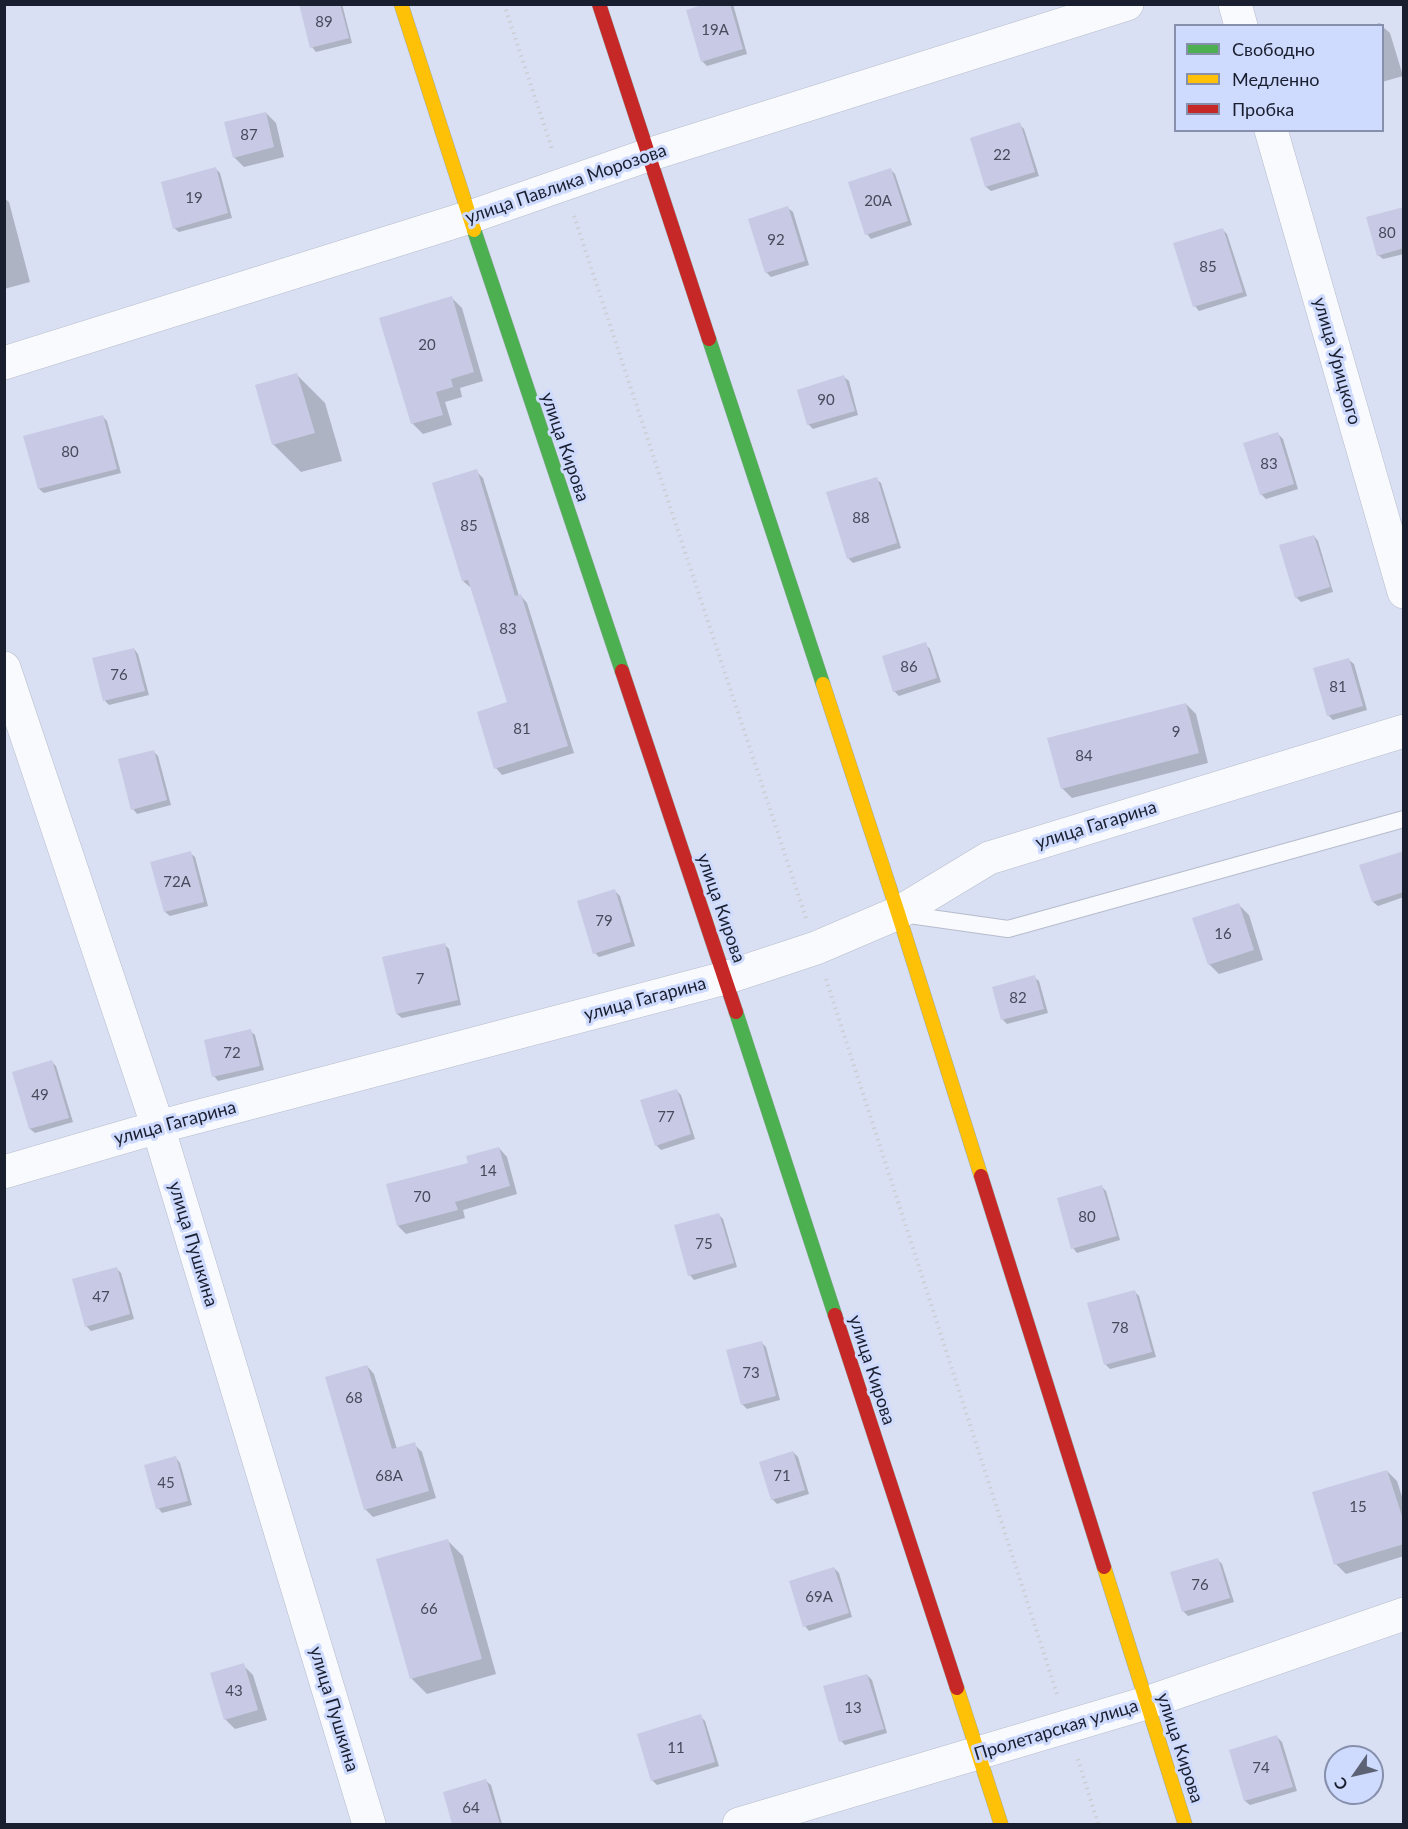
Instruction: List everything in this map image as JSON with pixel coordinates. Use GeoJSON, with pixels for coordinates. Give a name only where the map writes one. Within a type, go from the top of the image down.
{"type":"FeatureCollection","features":[{"type":"Feature","properties":{"kind":"main road","name":"улица Кирова"},"geometry":{"type":"LineString","coordinates":[[401,4],[725,978],[1001,1824]]}},
{"type":"Feature","properties":{"kind":"main road","name":"улица Кирова"},"geometry":{"type":"LineString","coordinates":[[599,4],[898,913],[1185,1824]]}},
{"type":"Feature","properties":{"kind":"street","name":"улица Павлика Морозова"},"geometry":{"type":"LineString","coordinates":[[4,363],[470,217],[648,155],[1127,4]]}},
{"type":"Feature","properties":{"kind":"street"},"geometry":{"type":"LineString","coordinates":[[1234,4],[1240,24]]}},
{"type":"Feature","properties":{"kind":"street","name":"улица Урицкого"},"geometry":{"type":"LineString","coordinates":[[1272,132],[1404,592]]}},
{"type":"Feature","properties":{"kind":"street","name":"улица Пушкина"},"geometry":{"type":"LineString","coordinates":[[4,668],[158,1127],[369,1824]]}},
{"type":"Feature","properties":{"kind":"street","name":"улица Гагарина"},"geometry":{"type":"LineString","coordinates":[[4,1172],[158,1127],[725,978],[816,948],[898,913],[989,858],[1404,730]]}},
{"type":"Feature","properties":{"kind":"street","name":"Пролетарская улица"},"geometry":{"type":"LineString","coordinates":[[739,1824],[1146,1703],[1404,1614]]}},
{"type":"Feature","properties":{"kind":"lane"},"geometry":{"type":"LineString","coordinates":[[898,913],[1008,929],[1404,819]]}},
{"type":"Feature","properties":{"kind":"building"},"geometry":{"type":"Polygon","coordinates":[[[299,4],[340,4],[349,38],[310,48],[299,4]]]}},
{"type":"Feature","properties":{"kind":"building"},"geometry":{"type":"Polygon","coordinates":[[[705,4],[730,4],[743,49],[701,62],[686,10],[705,4]]]}},
{"type":"Feature","properties":{"kind":"building"},"geometry":{"type":"Polygon","coordinates":[[[266,112],[274,147],[233,158],[224,122],[266,112]]]}},
{"type":"Feature","properties":{"kind":"building"},"geometry":{"type":"Polygon","coordinates":[[[1020,122],[1035,172],[985,187],[970,138],[1020,122]]]}},
{"type":"Feature","properties":{"kind":"building"},"geometry":{"type":"Polygon","coordinates":[[[216,167],[228,213],[173,229],[161,182],[216,167]]]}},
{"type":"Feature","properties":{"kind":"building"},"geometry":{"type":"Polygon","coordinates":[[[891,168],[908,221],[865,235],[848,182],[891,168]]]}},
{"type":"Feature","properties":{"kind":"building"},"geometry":{"type":"Polygon","coordinates":[[[788,206],[805,261],[765,273],[748,219],[788,206]]]}},
{"type":"Feature","properties":{"kind":"building"},"geometry":{"type":"Polygon","coordinates":[[[1404,207],[1404,248],[1377,256],[1366,217],[1404,207]]]}},
{"type":"Feature","properties":{"kind":"building"},"geometry":{"type":"Polygon","coordinates":[[[1223,228],[1243,292],[1193,307],[1173,243],[1223,228]]]}},
{"type":"Feature","properties":{"kind":"building"},"geometry":{"type":"Polygon","coordinates":[[[452,296],[474,372],[451,379],[453,387],[436,392],[443,415],[411,424],[379,318],[452,296]]]}},
{"type":"Feature","properties":{"kind":"building"},"geometry":{"type":"Polygon","coordinates":[[[297,373],[315,433],[272,445],[255,385],[297,373]]]}},
{"type":"Feature","properties":{"kind":"building"},"geometry":{"type":"Polygon","coordinates":[[[844,375],[855,411],[807,425],[797,390],[844,375]]]}},
{"type":"Feature","properties":{"kind":"building"},"geometry":{"type":"Polygon","coordinates":[[[103,415],[117,469],[38,489],[23,436],[103,415]]]}},
{"type":"Feature","properties":{"kind":"building"},"geometry":{"type":"Polygon","coordinates":[[[1278,432],[1294,484],[1260,495],[1243,443],[1278,432]]]}},
{"type":"Feature","properties":{"kind":"building"},"geometry":{"type":"Polygon","coordinates":[[[477,469],[515,596],[521,594],[568,746],[494,769],[477,712],[507,702],[468,580],[462,581],[432,483],[477,469]]]}},
{"type":"Feature","properties":{"kind":"building"},"geometry":{"type":"Polygon","coordinates":[[[877,477],[897,543],[847,559],[826,492],[877,477]]]}},
{"type":"Feature","properties":{"kind":"building"},"geometry":{"type":"Polygon","coordinates":[[[1314,535],[1330,587],[1295,598],[1279,545],[1314,535]]]}},
{"type":"Feature","properties":{"kind":"building"},"geometry":{"type":"Polygon","coordinates":[[[926,642],[937,678],[893,692],[882,656],[926,642]]]}},
{"type":"Feature","properties":{"kind":"building"},"geometry":{"type":"Polygon","coordinates":[[[134,648],[145,691],[103,701],[92,658],[134,648]]]}},
{"type":"Feature","properties":{"kind":"building"},"geometry":{"type":"Polygon","coordinates":[[[1349,658],[1363,706],[1327,716],[1313,668],[1349,658]]]}},
{"type":"Feature","properties":{"kind":"building"},"geometry":{"type":"Polygon","coordinates":[[[1186,703],[1199,753],[1061,789],[1047,738],[1186,703]]]}},
{"type":"Feature","properties":{"kind":"building"},"geometry":{"type":"Polygon","coordinates":[[[154,750],[167,800],[131,810],[118,759],[154,750]]]}},
{"type":"Feature","properties":{"kind":"building"},"geometry":{"type":"Polygon","coordinates":[[[191,851],[204,902],[164,912],[150,862],[191,851]]]}},
{"type":"Feature","properties":{"kind":"building"},"geometry":{"type":"Polygon","coordinates":[[[1404,851],[1404,892],[1372,902],[1359,865],[1404,851]]]}},
{"type":"Feature","properties":{"kind":"building"},"geometry":{"type":"Polygon","coordinates":[[[615,889],[631,942],[593,954],[577,901],[615,889]]]}},
{"type":"Feature","properties":{"kind":"building"},"geometry":{"type":"Polygon","coordinates":[[[1239,903],[1254,950],[1208,965],[1192,918],[1239,903]]]}},
{"type":"Feature","properties":{"kind":"building"},"geometry":{"type":"Polygon","coordinates":[[[445,943],[458,1000],[396,1014],[382,957],[445,943]]]}},
{"type":"Feature","properties":{"kind":"building"},"geometry":{"type":"Polygon","coordinates":[[[1035,975],[1044,1009],[1001,1020],[992,987],[1035,975]]]}},
{"type":"Feature","properties":{"kind":"building"},"geometry":{"type":"Polygon","coordinates":[[[251,1029],[260,1066],[212,1077],[204,1040],[251,1029]]]}},
{"type":"Feature","properties":{"kind":"building"},"geometry":{"type":"Polygon","coordinates":[[[52,1060],[69,1118],[29,1129],[12,1072],[52,1060]]]}},
{"type":"Feature","properties":{"kind":"building"},"geometry":{"type":"Polygon","coordinates":[[[677,1089],[691,1134],[655,1146],[640,1100],[677,1089]]]}},
{"type":"Feature","properties":{"kind":"building"},"geometry":{"type":"Polygon","coordinates":[[[499,1147],[510,1186],[455,1202],[458,1210],[397,1226],[386,1184],[468,1163],[466,1156],[499,1147]]]}},
{"type":"Feature","properties":{"kind":"building"},"geometry":{"type":"Polygon","coordinates":[[[1102,1185],[1117,1236],[1071,1249],[1057,1198],[1102,1185]]]}},
{"type":"Feature","properties":{"kind":"building"},"geometry":{"type":"Polygon","coordinates":[[[719,1213],[734,1263],[688,1276],[674,1225],[719,1213]]]}},
{"type":"Feature","properties":{"kind":"building"},"geometry":{"type":"Polygon","coordinates":[[[117,1267],[130,1314],[85,1327],[72,1279],[117,1267]]]}},
{"type":"Feature","properties":{"kind":"building"},"geometry":{"type":"Polygon","coordinates":[[[1135,1290],[1152,1352],[1104,1365],[1087,1303],[1135,1290]]]}},
{"type":"Feature","properties":{"kind":"building"},"geometry":{"type":"Polygon","coordinates":[[[762,1341],[776,1396],[741,1405],[726,1350],[762,1341]]]}},
{"type":"Feature","properties":{"kind":"building"},"geometry":{"type":"Polygon","coordinates":[[[367,1365],[392,1449],[415,1442],[429,1491],[364,1510],[325,1377],[367,1365]]]}},
{"type":"Feature","properties":{"kind":"building"},"geometry":{"type":"Polygon","coordinates":[[[793,1451],[805,1490],[771,1500],[759,1462],[793,1451]]]}},
{"type":"Feature","properties":{"kind":"building"},"geometry":{"type":"Polygon","coordinates":[[[176,1456],[188,1501],[156,1509],[144,1465],[176,1456]]]}},
{"type":"Feature","properties":{"kind":"building"},"geometry":{"type":"Polygon","coordinates":[[[1387,1470],[1404,1522],[1404,1544],[1334,1565],[1312,1492],[1387,1470]]]}},
{"type":"Feature","properties":{"kind":"building"},"geometry":{"type":"Polygon","coordinates":[[[448,1539],[482,1659],[410,1679],[376,1559],[448,1539]]]}},
{"type":"Feature","properties":{"kind":"building"},"geometry":{"type":"Polygon","coordinates":[[[1218,1558],[1230,1598],[1182,1612],[1170,1572],[1218,1558]]]}},
{"type":"Feature","properties":{"kind":"building"},"geometry":{"type":"Polygon","coordinates":[[[834,1567],[849,1613],[803,1627],[789,1581],[834,1567]]]}},
{"type":"Feature","properties":{"kind":"building"},"geometry":{"type":"Polygon","coordinates":[[[244,1663],[258,1710],[224,1720],[210,1673],[244,1663]]]}},
{"type":"Feature","properties":{"kind":"building"},"geometry":{"type":"Polygon","coordinates":[[[867,1674],[884,1729],[839,1742],[823,1686],[867,1674]]]}},
{"type":"Feature","properties":{"kind":"building"},"geometry":{"type":"Polygon","coordinates":[[[701,1714],[715,1762],[651,1781],[637,1734],[701,1714]]]}},
{"type":"Feature","properties":{"kind":"building"},"geometry":{"type":"Polygon","coordinates":[[[1277,1735],[1293,1787],[1244,1801],[1229,1750],[1277,1735]]]}},
{"type":"Feature","properties":{"kind":"building"},"geometry":{"type":"Polygon","coordinates":[[[486,1779],[500,1824],[452,1824],[443,1792],[486,1779]]]}},
{"type":"Feature","properties":{"kind":"traffic: fast"},"geometry":{"type":"LineString","coordinates":[[474,230],[622,671]]}},
{"type":"Feature","properties":{"kind":"traffic: fast"},"geometry":{"type":"LineString","coordinates":[[709,339],[823,684]]}},
{"type":"Feature","properties":{"kind":"traffic: fast"},"geometry":{"type":"LineString","coordinates":[[736,1012],[835,1315]]}},
{"type":"Feature","properties":{"kind":"traffic: slow"},"geometry":{"type":"LineString","coordinates":[[401,4],[474,230]]}},
{"type":"Feature","properties":{"kind":"traffic: slow"},"geometry":{"type":"LineString","coordinates":[[823,684],[981,1176]]}},
{"type":"Feature","properties":{"kind":"traffic: slow"},"geometry":{"type":"LineString","coordinates":[[1104,1567],[1185,1824]]}},
{"type":"Feature","properties":{"kind":"traffic: slow"},"geometry":{"type":"LineString","coordinates":[[957,1688],[1001,1824]]}},
{"type":"Feature","properties":{"kind":"traffic: jam"},"geometry":{"type":"LineString","coordinates":[[599,4],[709,339]]}},
{"type":"Feature","properties":{"kind":"traffic: jam"},"geometry":{"type":"LineString","coordinates":[[622,671],[736,1012]]}},
{"type":"Feature","properties":{"kind":"traffic: jam"},"geometry":{"type":"LineString","coordinates":[[981,1176],[1104,1567]]}},
{"type":"Feature","properties":{"kind":"traffic: jam"},"geometry":{"type":"LineString","coordinates":[[835,1315],[957,1688]]}}]}
